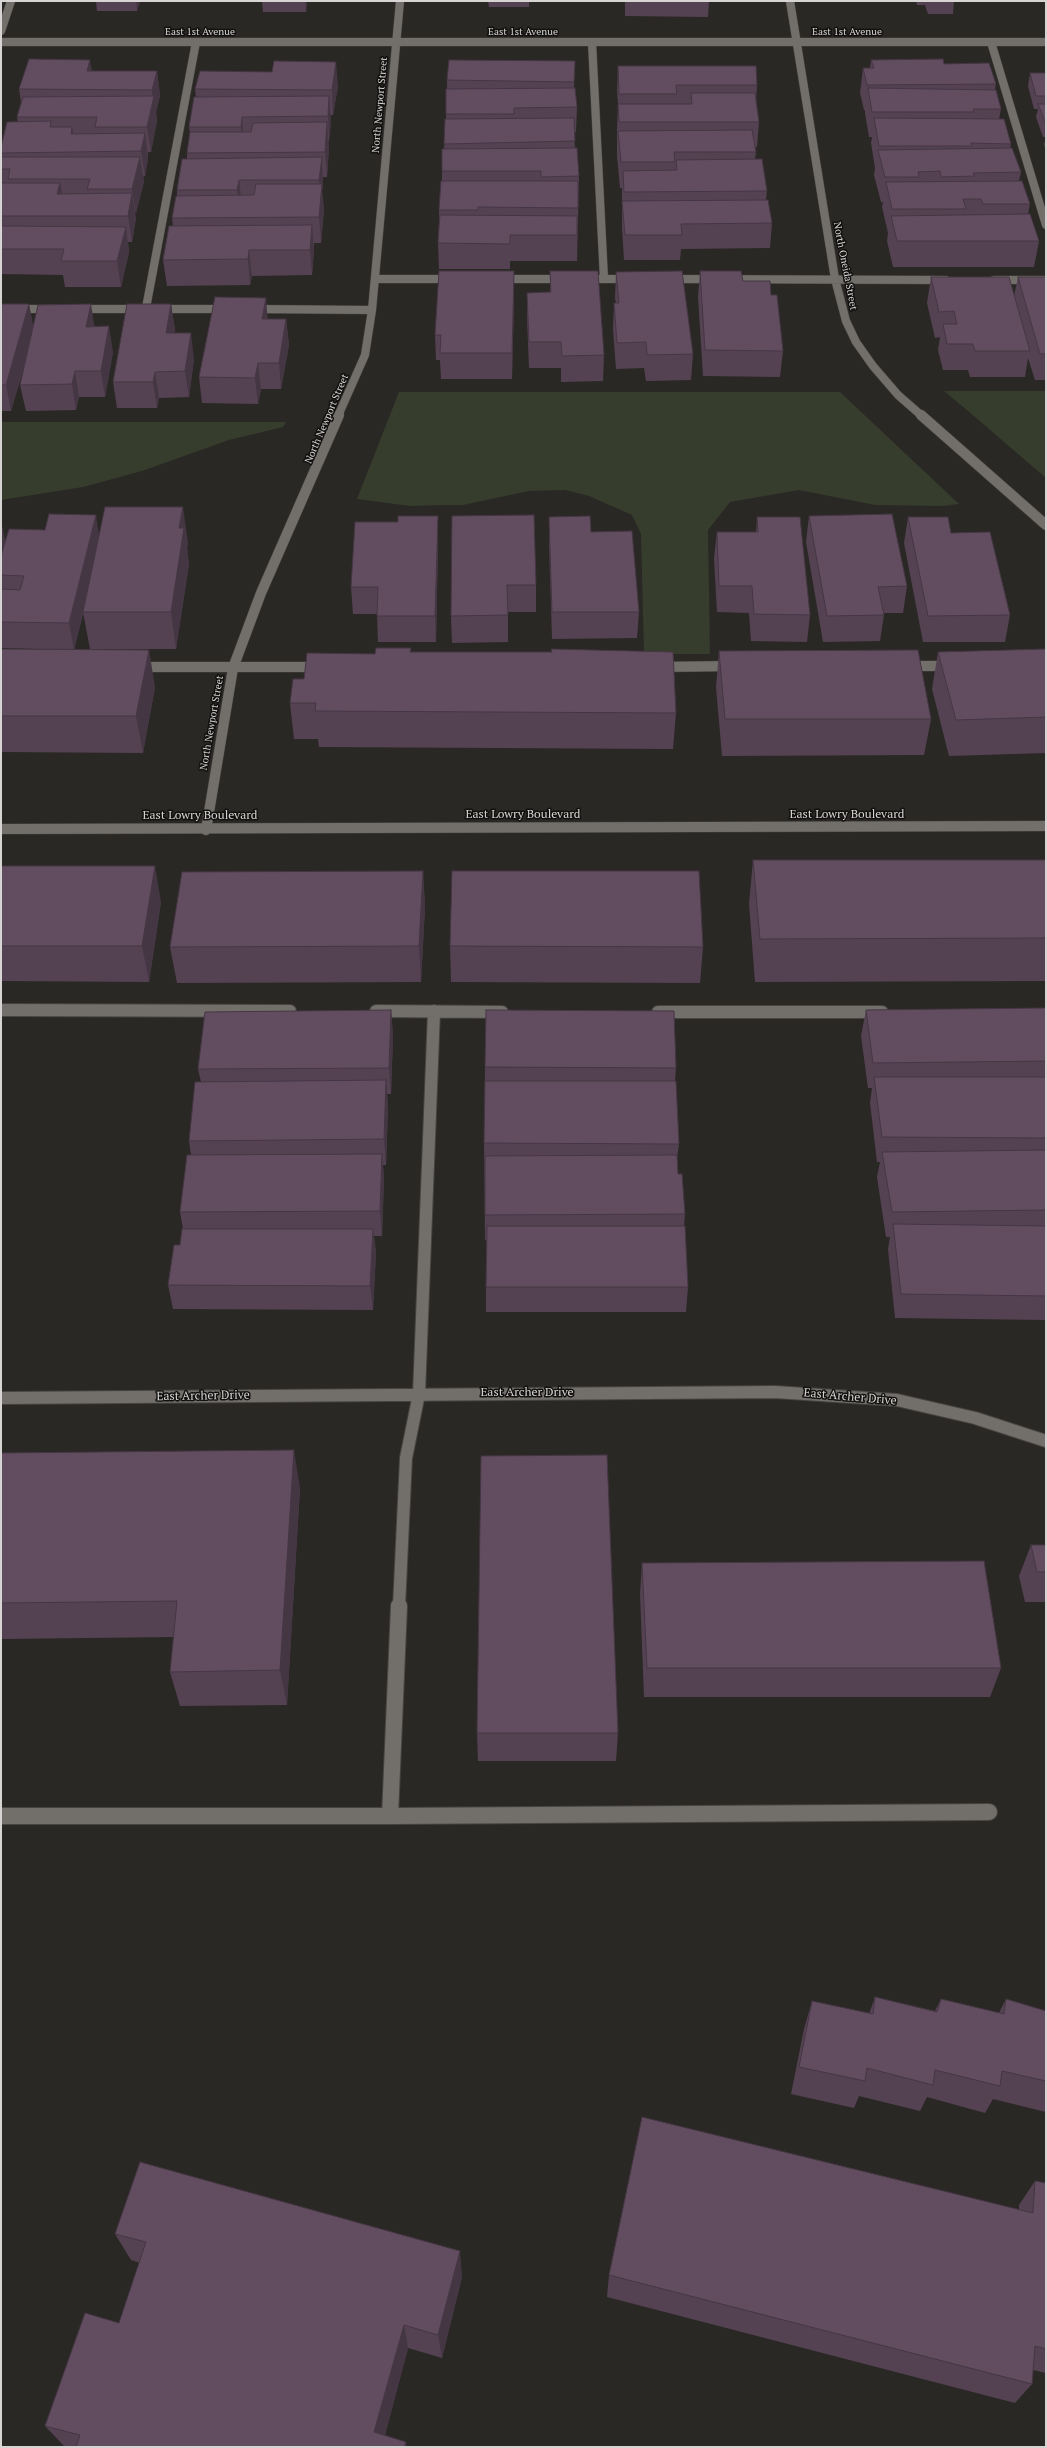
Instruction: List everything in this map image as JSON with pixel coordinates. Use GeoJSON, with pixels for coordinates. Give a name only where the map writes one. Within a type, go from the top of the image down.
{"type":"FeatureCollection","features":[{"type":"Feature","properties":{"kind":"street"},"geometry":{"type":"LineString","coordinates":[[1,31],[11,1]]}},
{"type":"Feature","properties":{"kind":"street","name":"North Newport Street"},"geometry":{"type":"LineString","coordinates":[[206,830],[233,668],[262,594],[365,355],[372,310],[400,1]]}},
{"type":"Feature","properties":{"kind":"street","name":"North Oneida Street"},"geometry":{"type":"LineString","coordinates":[[790,1],[835,279],[846,321],[856,342],[873,366],[898,395],[1046,525]]}},
{"type":"Feature","properties":{"kind":"street","name":"East 1st Avenue"},"geometry":{"type":"LineString","coordinates":[[1,42],[1046,42]]}},
{"type":"Feature","properties":{"kind":"street"},"geometry":{"type":"LineString","coordinates":[[146,308],[196,42]]}},
{"type":"Feature","properties":{"kind":"street"},"geometry":{"type":"LineString","coordinates":[[592,42],[604,279]]}},
{"type":"Feature","properties":{"kind":"street"},"geometry":{"type":"LineString","coordinates":[[991,42],[1046,225]]}},
{"type":"Feature","properties":{"kind":"street"},"geometry":{"type":"LineString","coordinates":[[375,279],[462,279]]}},
{"type":"Feature","properties":{"kind":"street"},"geometry":{"type":"LineString","coordinates":[[485,279],[643,279]]}},
{"type":"Feature","properties":{"kind":"street"},"geometry":{"type":"LineString","coordinates":[[658,279],[959,280]]}},
{"type":"Feature","properties":{"kind":"street"},"geometry":{"type":"LineString","coordinates":[[982,280],[1046,280]]}},
{"type":"Feature","properties":{"kind":"street"},"geometry":{"type":"LineString","coordinates":[[1,309],[146,308],[372,310]]}},
{"type":"Feature","properties":{"kind":"street"},"geometry":{"type":"LineString","coordinates":[[647,667],[742,666]]}},
{"type":"Feature","properties":{"kind":"street"},"geometry":{"type":"LineString","coordinates":[[894,666],[966,666]]}},
{"type":"Feature","properties":{"kind":"street"},"geometry":{"type":"LineString","coordinates":[[125,667],[331,667]]}},
{"type":"Feature","properties":{"kind":"street","name":"East Lowry Boulevard"},"geometry":{"type":"LineString","coordinates":[[1,829],[206,830],[1046,826]]}},
{"type":"Feature","properties":{"kind":"street"},"geometry":{"type":"LineString","coordinates":[[1,1010],[301,1011]]}},
{"type":"Feature","properties":{"kind":"street"},"geometry":{"type":"LineString","coordinates":[[364,1011],[514,1012]]}},
{"type":"Feature","properties":{"kind":"street"},"geometry":{"type":"LineString","coordinates":[[390,1816],[406,1458],[419,1394],[434,1011]]}},
{"type":"Feature","properties":{"kind":"street"},"geometry":{"type":"LineString","coordinates":[[649,1012],[895,1012]]}},
{"type":"Feature","properties":{"kind":"street","name":"East Archer Drive"},"geometry":{"type":"LineString","coordinates":[[1,1398],[775,1392],[845,1395],[897,1400],[936,1407],[1046,1441]]}},
{"type":"Feature","properties":{"kind":"street"},"geometry":{"type":"LineString","coordinates":[[1,1816],[390,1816],[988,1812]]}},
{"type":"Feature","properties":{"kind":"green space"},"geometry":{"type":"Polygon","coordinates":[[[944,391],[1046,391],[1046,478],[968,411],[944,391]]]}},
{"type":"Feature","properties":{"kind":"green space"},"geometry":{"type":"Polygon","coordinates":[[[399,392],[840,392],[959,504],[943,506],[875,505],[799,490],[730,502],[708,530],[710,654],[644,654],[641,534],[632,515],[589,496],[565,490],[529,491],[463,505],[410,506],[357,499],[399,392]]]}},
{"type":"Feature","properties":{"kind":"green space"},"geometry":{"type":"Polygon","coordinates":[[[1,422],[286,422],[283,427],[229,440],[142,471],[83,487],[1,500],[1,422]]]}},
{"type":"Feature","properties":{"kind":"building"},"geometry":{"type":"Polygon","coordinates":[[[29,59],[90,60],[87,71],[157,71],[152,90],[19,89],[29,59]]]}},
{"type":"Feature","properties":{"kind":"building"},"geometry":{"type":"Polygon","coordinates":[[[943,59],[944,64],[989,63],[996,84],[867,85],[863,68],[874,68],[871,60],[943,59]]]}},
{"type":"Feature","properties":{"kind":"building"},"geometry":{"type":"Polygon","coordinates":[[[449,60],[575,61],[574,82],[447,80],[449,60]]]}},
{"type":"Feature","properties":{"kind":"building"},"geometry":{"type":"Polygon","coordinates":[[[274,61],[336,62],[332,90],[195,89],[200,71],[272,72],[274,61]]]}},
{"type":"Feature","properties":{"kind":"building"},"geometry":{"type":"Polygon","coordinates":[[[618,66],[756,66],[757,85],[676,85],[677,94],[619,94],[618,66]]]}},
{"type":"Feature","properties":{"kind":"building"},"geometry":{"type":"Polygon","coordinates":[[[1030,73],[1046,73],[1046,96],[1036,96],[1030,73]]]}},
{"type":"Feature","properties":{"kind":"building"},"geometry":{"type":"Polygon","coordinates":[[[575,88],[577,107],[514,108],[514,114],[446,114],[446,89],[575,88]]]}},
{"type":"Feature","properties":{"kind":"building"},"geometry":{"type":"Polygon","coordinates":[[[868,88],[996,90],[1001,109],[973,109],[974,112],[872,112],[868,88]]]}},
{"type":"Feature","properties":{"kind":"building"},"geometry":{"type":"Polygon","coordinates":[[[691,93],[755,93],[759,122],[619,122],[618,104],[692,104],[691,93]]]}},
{"type":"Feature","properties":{"kind":"building"},"geometry":{"type":"Polygon","coordinates":[[[154,96],[147,127],[95,127],[97,117],[17,117],[23,97],[154,96]]]}},
{"type":"Feature","properties":{"kind":"building"},"geometry":{"type":"Polygon","coordinates":[[[329,96],[328,116],[242,117],[241,127],[189,127],[194,97],[329,96]]]}},
{"type":"Feature","properties":{"kind":"building"},"geometry":{"type":"Polygon","coordinates":[[[1038,104],[1046,104],[1046,124],[1038,104]]]}},
{"type":"Feature","properties":{"kind":"building"},"geometry":{"type":"Polygon","coordinates":[[[574,118],[575,141],[444,144],[445,119],[574,118]]]}},
{"type":"Feature","properties":{"kind":"building"},"geometry":{"type":"Polygon","coordinates":[[[874,118],[1004,119],[1011,144],[971,143],[972,146],[879,146],[874,118]]]}},
{"type":"Feature","properties":{"kind":"building"},"geometry":{"type":"Polygon","coordinates":[[[51,121],[50,127],[72,127],[71,134],[145,133],[141,151],[1,153],[7,122],[51,121]]]}},
{"type":"Feature","properties":{"kind":"building"},"geometry":{"type":"Polygon","coordinates":[[[327,122],[325,152],[187,153],[190,132],[251,132],[253,123],[327,122]]]}},
{"type":"Feature","properties":{"kind":"building"},"geometry":{"type":"Polygon","coordinates":[[[752,130],[756,152],[674,152],[675,162],[621,162],[618,131],[752,130]]]}},
{"type":"Feature","properties":{"kind":"building"},"geometry":{"type":"Polygon","coordinates":[[[577,148],[579,176],[541,177],[541,171],[442,171],[442,149],[577,148]]]}},
{"type":"Feature","properties":{"kind":"building"},"geometry":{"type":"Polygon","coordinates":[[[1012,148],[1021,172],[973,173],[975,176],[941,177],[940,171],[918,172],[919,177],[885,177],[878,150],[1012,148]]]}},
{"type":"Feature","properties":{"kind":"building"},"geometry":{"type":"Polygon","coordinates":[[[1,157],[140,157],[132,189],[87,189],[90,179],[8,179],[10,169],[1,169],[1,157]]]}},
{"type":"Feature","properties":{"kind":"building"},"geometry":{"type":"Polygon","coordinates":[[[322,157],[319,180],[239,180],[237,190],[177,190],[182,159],[322,157]]]}},
{"type":"Feature","properties":{"kind":"building"},"geometry":{"type":"Polygon","coordinates":[[[762,159],[767,191],[624,192],[623,171],[677,170],[676,160],[762,159]]]}},
{"type":"Feature","properties":{"kind":"building"},"geometry":{"type":"Polygon","coordinates":[[[441,181],[578,181],[578,208],[478,207],[478,210],[439,210],[441,181]]]}},
{"type":"Feature","properties":{"kind":"building"},"geometry":{"type":"Polygon","coordinates":[[[1022,181],[1030,204],[983,204],[981,199],[963,199],[966,209],[892,209],[886,182],[1022,181]]]}},
{"type":"Feature","properties":{"kind":"building"},"geometry":{"type":"Polygon","coordinates":[[[2,183],[60,183],[57,194],[132,193],[128,216],[1,216],[2,183]]]}},
{"type":"Feature","properties":{"kind":"building"},"geometry":{"type":"Polygon","coordinates":[[[256,184],[322,184],[319,217],[172,218],[176,196],[254,195],[256,184]]]}},
{"type":"Feature","properties":{"kind":"building"},"geometry":{"type":"Polygon","coordinates":[[[768,200],[772,223],[681,224],[682,235],[625,235],[622,201],[768,200]]]}},
{"type":"Feature","properties":{"kind":"building"},"geometry":{"type":"Polygon","coordinates":[[[1030,214],[1039,241],[897,241],[891,216],[1030,214]]]}},
{"type":"Feature","properties":{"kind":"building"},"geometry":{"type":"Polygon","coordinates":[[[440,215],[577,216],[577,235],[510,235],[510,244],[438,243],[440,215]]]}},
{"type":"Feature","properties":{"kind":"building"},"geometry":{"type":"Polygon","coordinates":[[[312,225],[310,250],[249,250],[248,259],[163,260],[169,226],[312,225]]]}},
{"type":"Feature","properties":{"kind":"building"},"geometry":{"type":"Polygon","coordinates":[[[1,226],[126,227],[117,261],[61,261],[64,249],[1,249],[1,226]]]}},
{"type":"Feature","properties":{"kind":"building"},"geometry":{"type":"Polygon","coordinates":[[[439,271],[514,271],[512,353],[440,353],[441,335],[435,335],[439,271]]]}},
{"type":"Feature","properties":{"kind":"building"},"geometry":{"type":"Polygon","coordinates":[[[550,271],[598,271],[604,355],[562,356],[561,342],[529,342],[527,293],[551,292],[550,271]]]}},
{"type":"Feature","properties":{"kind":"building"},"geometry":{"type":"Polygon","coordinates":[[[682,271],[693,354],[647,355],[646,342],[617,343],[614,303],[619,303],[616,272],[682,271]]]}},
{"type":"Feature","properties":{"kind":"building"},"geometry":{"type":"Polygon","coordinates":[[[700,271],[741,271],[743,281],[770,281],[771,295],[777,295],[783,351],[705,350],[700,271]]]}},
{"type":"Feature","properties":{"kind":"building"},"geometry":{"type":"Polygon","coordinates":[[[931,277],[1009,277],[1030,351],[975,351],[973,344],[947,344],[943,324],[957,324],[954,311],[939,312],[931,277]]]}},
{"type":"Feature","properties":{"kind":"building"},"geometry":{"type":"Polygon","coordinates":[[[1018,277],[1046,277],[1046,354],[1040,354],[1018,277]]]}},
{"type":"Feature","properties":{"kind":"building"},"geometry":{"type":"Polygon","coordinates":[[[215,297],[266,298],[262,319],[286,319],[279,363],[258,363],[255,378],[199,377],[215,297]]]}},
{"type":"Feature","properties":{"kind":"building"},"geometry":{"type":"Polygon","coordinates":[[[1,304],[29,304],[6,385],[1,385],[1,304]]]}},
{"type":"Feature","properties":{"kind":"building"},"geometry":{"type":"Polygon","coordinates":[[[91,304],[86,327],[109,326],[101,371],[75,371],[72,384],[20,385],[38,305],[91,304]]]}},
{"type":"Feature","properties":{"kind":"building"},"geometry":{"type":"Polygon","coordinates":[[[127,304],[171,304],[166,333],[191,333],[185,371],[155,372],[153,382],[113,382],[127,304]]]}},
{"type":"Feature","properties":{"kind":"building"},"geometry":{"type":"Polygon","coordinates":[[[105,507],[183,507],[179,528],[184,528],[171,612],[83,612],[105,507]]]}},
{"type":"Feature","properties":{"kind":"building"},"geometry":{"type":"Polygon","coordinates":[[[49,514],[96,515],[69,623],[1,622],[1,589],[20,590],[24,576],[1,575],[1,556],[9,529],[45,530],[49,514]]]}},
{"type":"Feature","properties":{"kind":"building"},"geometry":{"type":"Polygon","coordinates":[[[892,514],[907,586],[878,587],[884,615],[827,616],[809,516],[892,514]]]}},
{"type":"Feature","properties":{"kind":"building"},"geometry":{"type":"Polygon","coordinates":[[[534,515],[536,585],[507,585],[508,615],[451,616],[452,516],[534,515]]]}},
{"type":"Feature","properties":{"kind":"building"},"geometry":{"type":"Polygon","coordinates":[[[398,516],[438,516],[435,616],[377,616],[378,587],[351,587],[355,522],[398,522],[398,516]]]}},
{"type":"Feature","properties":{"kind":"building"},"geometry":{"type":"Polygon","coordinates":[[[590,516],[591,532],[632,531],[639,612],[552,612],[549,517],[590,516]]]}},
{"type":"Feature","properties":{"kind":"building"},"geometry":{"type":"Polygon","coordinates":[[[757,517],[800,517],[810,615],[754,614],[752,586],[719,586],[717,532],[758,532],[757,517]]]}},
{"type":"Feature","properties":{"kind":"building"},"geometry":{"type":"Polygon","coordinates":[[[908,517],[948,517],[951,533],[990,532],[1010,615],[928,616],[908,517]]]}},
{"type":"Feature","properties":{"kind":"building"},"geometry":{"type":"Polygon","coordinates":[[[376,648],[411,648],[410,652],[552,652],[551,649],[673,652],[676,713],[315,711],[316,703],[290,703],[293,679],[304,679],[307,653],[375,654],[376,648]]]}},
{"type":"Feature","properties":{"kind":"building"},"geometry":{"type":"Polygon","coordinates":[[[1,649],[149,650],[136,716],[1,716],[1,649]]]}},
{"type":"Feature","properties":{"kind":"building"},"geometry":{"type":"Polygon","coordinates":[[[1046,649],[1046,717],[956,720],[938,652],[1046,649]]]}},
{"type":"Feature","properties":{"kind":"building"},"geometry":{"type":"Polygon","coordinates":[[[918,650],[931,719],[725,719],[719,651],[918,650]]]}},
{"type":"Feature","properties":{"kind":"building"},"geometry":{"type":"Polygon","coordinates":[[[753,860],[1046,860],[1046,938],[760,939],[753,860]]]}},
{"type":"Feature","properties":{"kind":"building"},"geometry":{"type":"Polygon","coordinates":[[[1,866],[155,866],[142,946],[1,946],[1,866]]]}},
{"type":"Feature","properties":{"kind":"building"},"geometry":{"type":"Polygon","coordinates":[[[423,871],[419,946],[170,947],[182,872],[423,871]]]}},
{"type":"Feature","properties":{"kind":"building"},"geometry":{"type":"Polygon","coordinates":[[[452,871],[699,871],[703,947],[450,946],[452,871]]]}},
{"type":"Feature","properties":{"kind":"building"},"geometry":{"type":"Polygon","coordinates":[[[1046,1008],[1046,1061],[873,1063],[866,1010],[1046,1008]]]}},
{"type":"Feature","properties":{"kind":"building"},"geometry":{"type":"Polygon","coordinates":[[[391,1010],[389,1068],[198,1069],[205,1012],[391,1010]]]}},
{"type":"Feature","properties":{"kind":"building"},"geometry":{"type":"Polygon","coordinates":[[[486,1010],[674,1011],[676,1068],[485,1067],[486,1010]]]}},
{"type":"Feature","properties":{"kind":"building"},"geometry":{"type":"Polygon","coordinates":[[[874,1077],[1046,1077],[1046,1138],[882,1137],[874,1077]]]}},
{"type":"Feature","properties":{"kind":"building"},"geometry":{"type":"Polygon","coordinates":[[[386,1080],[384,1139],[189,1141],[195,1082],[386,1080]]]}},
{"type":"Feature","properties":{"kind":"building"},"geometry":{"type":"Polygon","coordinates":[[[485,1081],[676,1081],[679,1144],[484,1143],[485,1081]]]}},
{"type":"Feature","properties":{"kind":"building"},"geometry":{"type":"Polygon","coordinates":[[[1046,1150],[1046,1210],[892,1212],[882,1152],[1046,1150]]]}},
{"type":"Feature","properties":{"kind":"building"},"geometry":{"type":"Polygon","coordinates":[[[382,1154],[380,1211],[180,1212],[187,1155],[382,1154]]]}},
{"type":"Feature","properties":{"kind":"building"},"geometry":{"type":"Polygon","coordinates":[[[677,1155],[678,1174],[682,1174],[685,1214],[485,1215],[485,1156],[677,1155]]]}},
{"type":"Feature","properties":{"kind":"building"},"geometry":{"type":"Polygon","coordinates":[[[893,1224],[1046,1226],[1046,1296],[901,1294],[893,1224]]]}},
{"type":"Feature","properties":{"kind":"building"},"geometry":{"type":"Polygon","coordinates":[[[487,1226],[685,1226],[688,1287],[486,1287],[487,1226]]]}},
{"type":"Feature","properties":{"kind":"building"},"geometry":{"type":"Polygon","coordinates":[[[182,1229],[373,1229],[370,1286],[168,1285],[174,1245],[180,1245],[182,1229]]]}},
{"type":"Feature","properties":{"kind":"building"},"geometry":{"type":"Polygon","coordinates":[[[294,1450],[280,1670],[170,1672],[177,1601],[1,1603],[1,1453],[294,1450]]]}},
{"type":"Feature","properties":{"kind":"building"},"geometry":{"type":"Polygon","coordinates":[[[607,1455],[618,1733],[477,1733],[481,1456],[607,1455]]]}},
{"type":"Feature","properties":{"kind":"building"},"geometry":{"type":"Polygon","coordinates":[[[1031,1545],[1046,1545],[1046,1572],[1037,1572],[1031,1545]]]}},
{"type":"Feature","properties":{"kind":"building"},"geometry":{"type":"Polygon","coordinates":[[[984,1561],[1001,1668],[647,1668],[642,1563],[984,1561]]]}},
{"type":"Feature","properties":{"kind":"building"},"geometry":{"type":"Polygon","coordinates":[[[875,1997],[937,2012],[941,1999],[1004,2014],[1006,1999],[1046,2011],[1046,2081],[1002,2071],[1000,2086],[935,2070],[933,2085],[867,2068],[865,2081],[799,2067],[812,2001],[873,2014],[875,1997]]]}},
{"type":"Feature","properties":{"kind":"building"},"geometry":{"type":"Polygon","coordinates":[[[642,2117],[1033,2213],[1035,2181],[1046,2183],[1046,2349],[1035,2346],[1032,2384],[609,2275],[642,2117]]]}},
{"type":"Feature","properties":{"kind":"building"},"geometry":{"type":"Polygon","coordinates":[[[140,2162],[460,2251],[438,2335],[404,2325],[374,2432],[406,2442],[404,2447],[76,2447],[80,2435],[45,2426],[85,2313],[119,2323],[146,2242],[115,2234],[140,2162]]]}}]}
